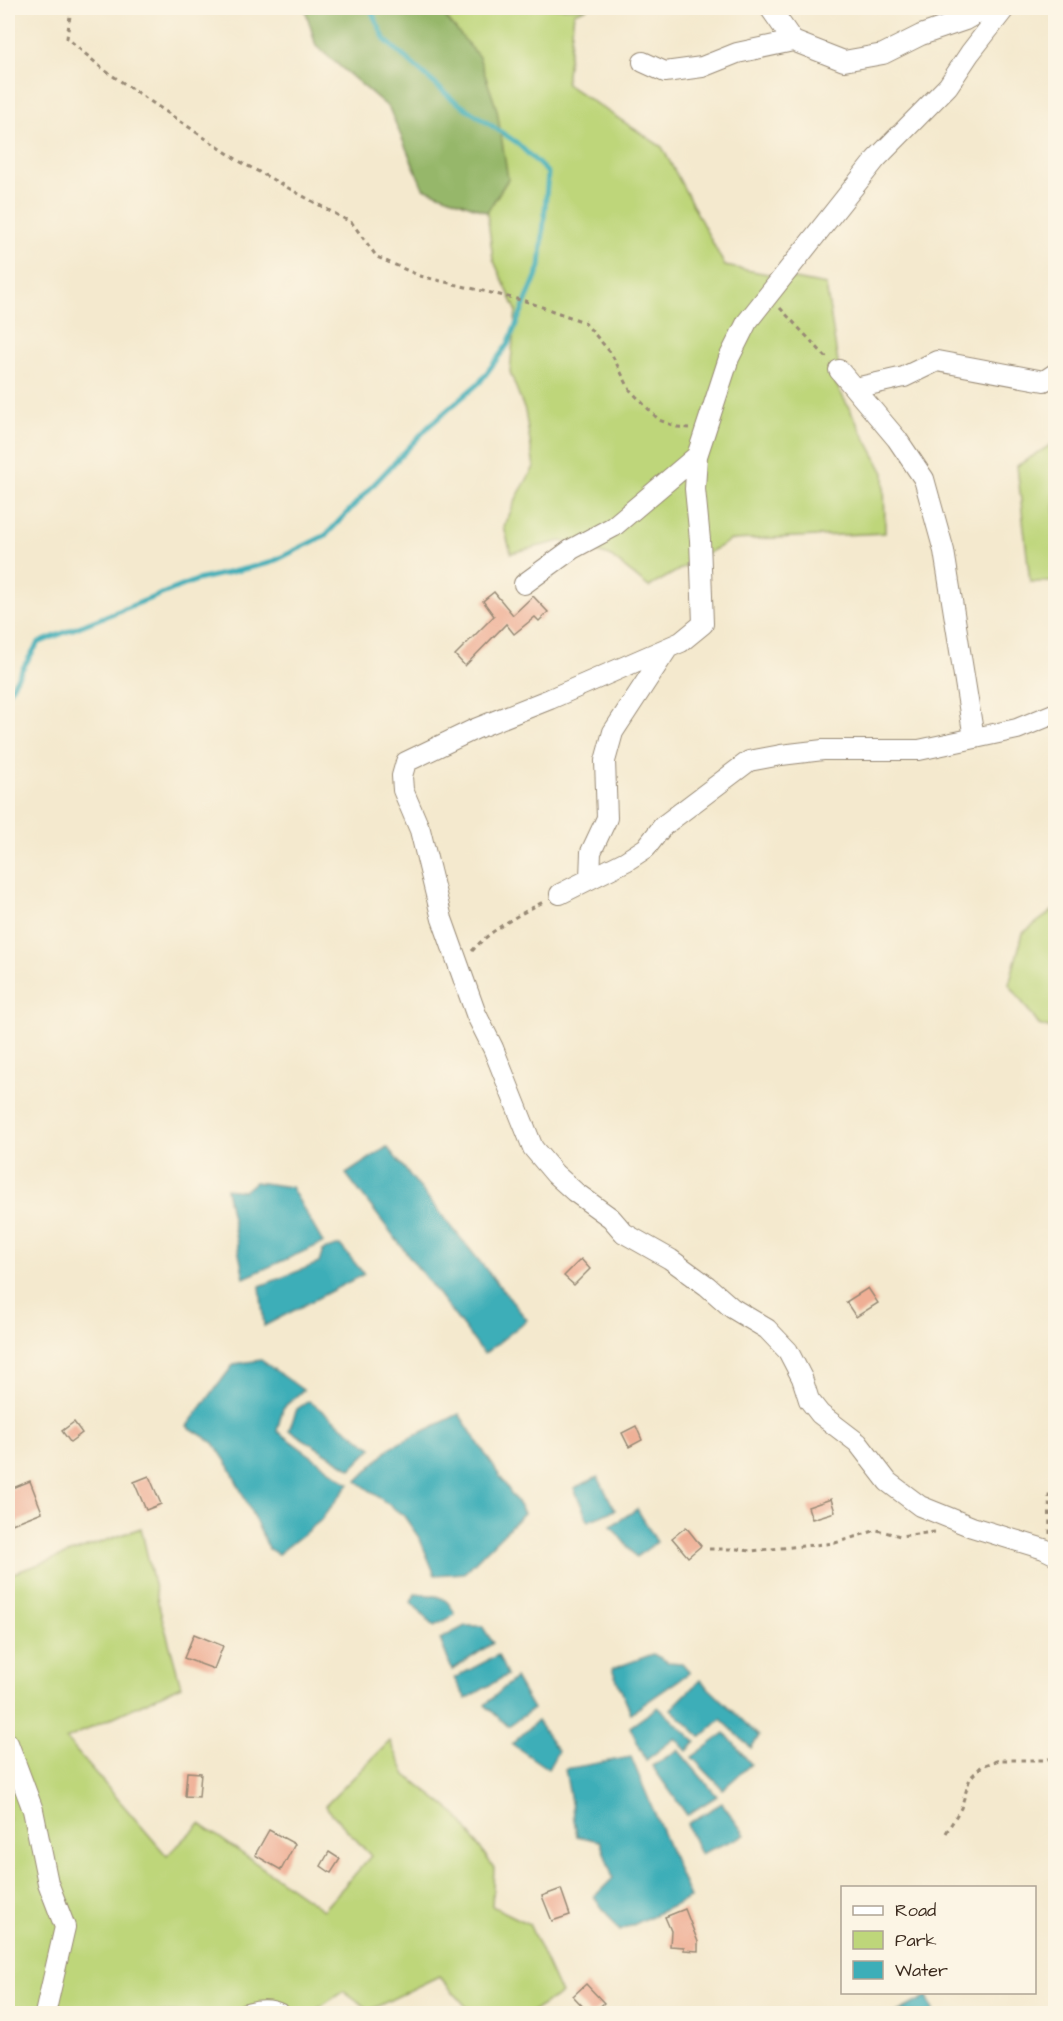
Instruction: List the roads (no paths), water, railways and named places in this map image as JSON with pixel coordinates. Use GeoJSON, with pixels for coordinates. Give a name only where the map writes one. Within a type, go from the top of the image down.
{"type":"FeatureCollection","features":[{"type":"Feature","properties":{"kind":"street"},"geometry":{"type":"LineString","coordinates":[[770,8],[793,41]]}},
{"type":"Feature","properties":{"kind":"street"},"geometry":{"type":"LineString","coordinates":[[643,62],[665,72],[702,67],[737,53],[793,41],[844,61],[854,60],[883,54],[921,35],[965,20],[986,8]]}},
{"type":"Feature","properties":{"kind":"street"},"geometry":{"type":"LineString","coordinates":[[1005,8],[948,86],[876,159],[742,331],[729,358],[697,456],[695,489],[703,624],[681,642],[475,729],[406,762],[402,776],[403,790],[420,830],[442,919],[476,1014],[493,1048],[533,1148],[574,1192],[611,1218],[624,1233],[670,1259],[732,1308],[767,1329],[788,1351],[802,1378],[809,1400],[820,1414],[858,1443],[888,1482],[920,1506],[972,1527],[1053,1554]]}},
{"type":"Feature","properties":{"kind":"street"},"geometry":{"type":"LineString","coordinates":[[855,388],[904,377],[937,361],[1044,381],[1056,373]]}},
{"type":"Feature","properties":{"kind":"street"},"geometry":{"type":"LineString","coordinates":[[839,370],[897,439],[924,479],[944,551],[974,738]]}},
{"type":"Feature","properties":{"kind":"street"},"geometry":{"type":"LineString","coordinates":[[524,584],[572,549],[613,527],[697,456]]}},
{"type":"Feature","properties":{"kind":"street"},"geometry":{"type":"LineString","coordinates":[[590,878],[591,852],[607,818],[605,761],[614,732],[668,648]]}},
{"type":"Feature","properties":{"kind":"street"},"geometry":{"type":"LineString","coordinates":[[560,894],[626,861],[646,848],[663,826],[749,761],[823,750],[919,750],[1017,729],[1056,713]]}},
{"type":"Feature","properties":{"kind":"street"},"geometry":{"type":"LineString","coordinates":[[8,1743],[33,1810],[48,1883],[65,1927],[45,2013]]}},
{"type":"Feature","properties":{"kind":"street"},"geometry":{"type":"LineString","coordinates":[[244,2013],[255,2010],[280,2013]]}},
{"type":"Feature","properties":{"kind":"water"},"geometry":{"type":"Polygon","coordinates":[[[387,1147],[527,1320],[484,1354],[346,1174],[387,1147]]]}},
{"type":"Feature","properties":{"kind":"water"},"geometry":{"type":"Polygon","coordinates":[[[255,1182],[291,1187],[323,1243],[244,1278],[226,1189],[244,1191],[255,1182]]]}},
{"type":"Feature","properties":{"kind":"water"},"geometry":{"type":"Polygon","coordinates":[[[340,1245],[364,1274],[264,1326],[260,1286],[319,1263],[323,1250],[340,1245]]]}},
{"type":"Feature","properties":{"kind":"water"},"geometry":{"type":"Polygon","coordinates":[[[261,1360],[303,1390],[283,1408],[277,1431],[349,1484],[320,1521],[278,1554],[269,1549],[229,1466],[214,1443],[187,1426],[234,1364],[261,1360]]]}},
{"type":"Feature","properties":{"kind":"water"},"geometry":{"type":"Polygon","coordinates":[[[309,1401],[372,1448],[351,1469],[289,1430],[297,1409],[309,1401]]]}},
{"type":"Feature","properties":{"kind":"water"},"geometry":{"type":"Polygon","coordinates":[[[459,1414],[524,1513],[464,1573],[435,1575],[420,1539],[404,1516],[357,1481],[391,1447],[459,1414]]]}},
{"type":"Feature","properties":{"kind":"water"},"geometry":{"type":"Polygon","coordinates":[[[598,1477],[615,1510],[588,1521],[574,1488],[598,1477]]]}},
{"type":"Feature","properties":{"kind":"water"},"geometry":{"type":"Polygon","coordinates":[[[637,1509],[657,1542],[636,1557],[611,1526],[637,1509]]]}},
{"type":"Feature","properties":{"kind":"water"},"geometry":{"type":"Polygon","coordinates":[[[415,1594],[440,1597],[449,1603],[455,1615],[434,1626],[411,1602],[415,1594]]]}},
{"type":"Feature","properties":{"kind":"water"},"geometry":{"type":"Polygon","coordinates":[[[465,1626],[482,1626],[493,1643],[452,1670],[440,1639],[465,1626]]]}},
{"type":"Feature","properties":{"kind":"water"},"geometry":{"type":"Polygon","coordinates":[[[653,1654],[668,1662],[682,1663],[690,1672],[631,1713],[612,1669],[653,1654]]]}},
{"type":"Feature","properties":{"kind":"water"},"geometry":{"type":"Polygon","coordinates":[[[498,1655],[507,1675],[466,1699],[454,1678],[498,1655]]]}},
{"type":"Feature","properties":{"kind":"water"},"geometry":{"type":"Polygon","coordinates":[[[515,1678],[533,1709],[508,1726],[485,1705],[515,1678]]]}},
{"type":"Feature","properties":{"kind":"water"},"geometry":{"type":"Polygon","coordinates":[[[700,1680],[759,1736],[751,1748],[721,1719],[701,1737],[671,1709],[700,1680]]]}},
{"type":"Feature","properties":{"kind":"water"},"geometry":{"type":"Polygon","coordinates":[[[658,1707],[696,1742],[687,1751],[675,1738],[646,1760],[630,1727],[658,1707]]]}},
{"type":"Feature","properties":{"kind":"water"},"geometry":{"type":"Polygon","coordinates":[[[537,1721],[558,1751],[548,1769],[512,1744],[537,1721]]]}},
{"type":"Feature","properties":{"kind":"water"},"geometry":{"type":"Polygon","coordinates":[[[725,1733],[751,1764],[723,1789],[692,1757],[725,1733]]]}},
{"type":"Feature","properties":{"kind":"water"},"geometry":{"type":"Polygon","coordinates":[[[678,1750],[717,1796],[687,1815],[652,1766],[678,1750]]]}},
{"type":"Feature","properties":{"kind":"water"},"geometry":{"type":"Polygon","coordinates":[[[631,1757],[690,1898],[620,1931],[594,1897],[613,1878],[600,1841],[577,1836],[565,1769],[631,1757]]]}},
{"type":"Feature","properties":{"kind":"water"},"geometry":{"type":"Polygon","coordinates":[[[722,1803],[745,1835],[700,1854],[687,1824],[722,1803]]]}},
{"type":"Feature","properties":{"kind":"water"},"geometry":{"type":"Polygon","coordinates":[[[927,1996],[934,2013],[896,2013],[927,1996]]]}},
{"type":"Feature","properties":{"kind":"waterway"},"geometry":{"type":"LineString","coordinates":[[8,693],[38,643],[197,580],[270,563],[326,535],[430,425],[480,382],[508,344],[540,267],[548,173],[516,142],[452,99],[385,40],[370,8]]}}]}
